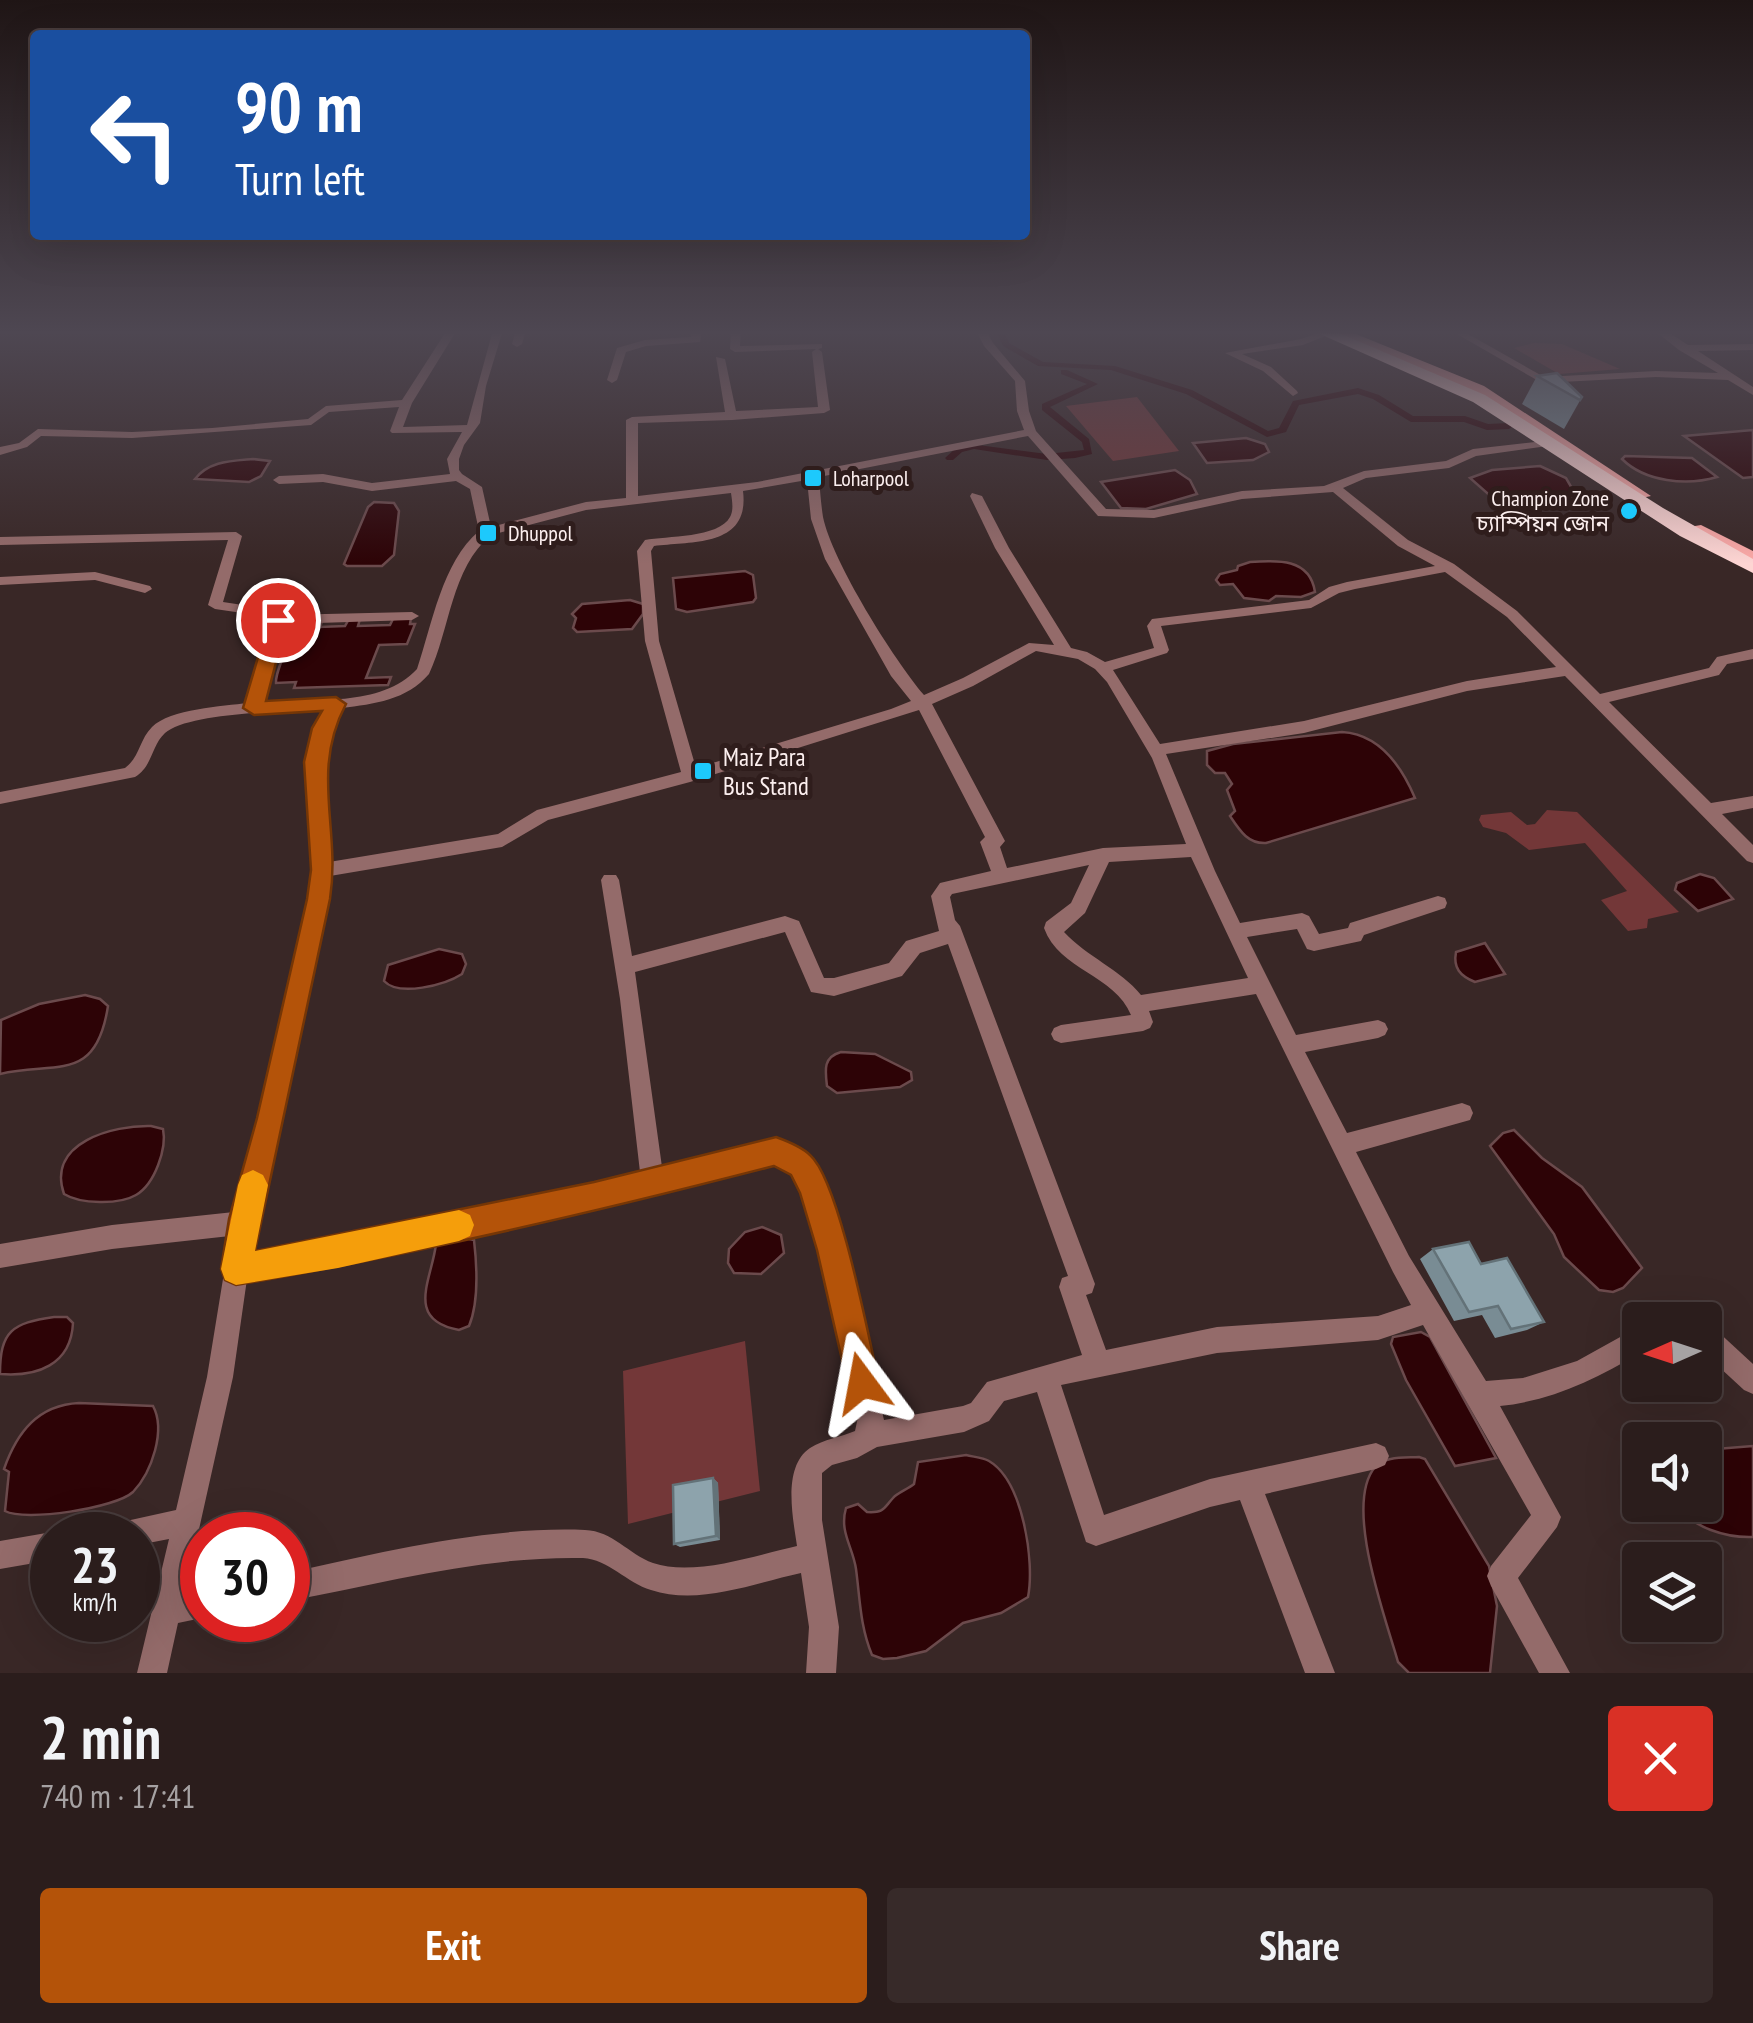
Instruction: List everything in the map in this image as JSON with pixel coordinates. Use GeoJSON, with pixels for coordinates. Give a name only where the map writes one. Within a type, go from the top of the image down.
{"type":"FeatureCollection","features":[{"type":"Feature","properties":{"kind":"highway"},"geometry":{"type":"LineString","coordinates":[[1494,408],[1640,505],[1753,564]]}},
{"type":"Feature","properties":{"kind":"main road"},"geometry":{"type":"LineString","coordinates":[[1490,408],[1636,506],[1753,564]]}},
{"type":"Feature","properties":{"kind":"street"},"geometry":{"type":"LineString","coordinates":[[0,451],[23,445],[38,432],[132,434],[212,430],[311,422],[326,409],[338,408]]}},
{"type":"Feature","properties":{"kind":"street"},"geometry":{"type":"LineString","coordinates":[[404,408],[396,430],[471,428]]}},
{"type":"Feature","properties":{"kind":"street"},"geometry":{"type":"LineString","coordinates":[[476,408],[471,428],[455,452],[453,470],[476,487],[486,532]]}},
{"type":"Feature","properties":{"kind":"street"},"geometry":{"type":"LineString","coordinates":[[730,408],[732,416]]}},
{"type":"Feature","properties":{"kind":"street"},"geometry":{"type":"LineString","coordinates":[[632,501],[632,420],[824,408]]}},
{"type":"Feature","properties":{"kind":"street"},"geometry":{"type":"LineString","coordinates":[[1023,408],[1031,432],[1102,513],[1162,513],[1242,496],[1334,487],[1364,475],[1450,464],[1464,454],[1544,444]]}},
{"type":"Feature","properties":{"kind":"street"},"geometry":{"type":"LineString","coordinates":[[0,798],[129,773],[142,764],[158,730],[165,726],[254,708],[336,704],[394,692],[419,679],[464,558],[478,536],[486,532],[586,506],[737,489],[1031,432]]}},
{"type":"Feature","properties":{"kind":"street"},"geometry":{"type":"LineString","coordinates":[[812,476],[817,519],[832,559],[899,676],[921,703],[976,797],[996,841],[989,842],[1000,876]]}},
{"type":"Feature","properties":{"kind":"street"},"geometry":{"type":"LineString","coordinates":[[279,480],[323,478],[372,486],[458,477]]}},
{"type":"Feature","properties":{"kind":"street"},"geometry":{"type":"LineString","coordinates":[[1334,487],[1404,543],[1449,568],[1512,614],[1753,856]]}},
{"type":"Feature","properties":{"kind":"street"},"geometry":{"type":"LineString","coordinates":[[690,776],[652,641],[644,551],[650,543],[704,535],[732,523],[737,515],[737,489]]}},
{"type":"Feature","properties":{"kind":"street"},"geometry":{"type":"LineString","coordinates":[[976,496],[1002,548],[1064,649]]}},
{"type":"Feature","properties":{"kind":"street"},"geometry":{"type":"LineString","coordinates":[[0,541],[236,536],[216,605],[267,610],[278,620],[412,616]]}},
{"type":"Feature","properties":{"kind":"street"},"geometry":{"type":"LineString","coordinates":[[1102,668],[1162,650],[1154,626],[1157,622],[1311,604],[1320,602],[1327,592],[1344,587],[1449,568]]}},
{"type":"Feature","properties":{"kind":"street"},"geometry":{"type":"LineString","coordinates":[[0,581],[95,576],[145,589]]}},
{"type":"Feature","properties":{"kind":"street"},"geometry":{"type":"LineString","coordinates":[[254,708],[278,620]]}},
{"type":"Feature","properties":{"kind":"street"},"geometry":{"type":"LineString","coordinates":[[323,870],[502,840],[542,815],[690,776],[921,703],[1034,646],[1082,654],[1102,668],[1155,750],[1206,871],[1341,1145],[1428,1311],[1480,1395],[1547,1517],[1502,1576],[1554,1673]]}},
{"type":"Feature","properties":{"kind":"street"},"geometry":{"type":"LineString","coordinates":[[1600,699],[1714,672],[1722,660],[1753,654]]}},
{"type":"Feature","properties":{"kind":"street"},"geometry":{"type":"LineString","coordinates":[[1155,750],[1304,727],[1467,686],[1570,670]]}},
{"type":"Feature","properties":{"kind":"street"},"geometry":{"type":"LineString","coordinates":[[189,1512],[223,1362],[244,1223],[274,1103],[323,870],[315,762],[322,728],[336,704]]}},
{"type":"Feature","properties":{"kind":"street"},"geometry":{"type":"LineString","coordinates":[[1706,810],[1753,802]]}},
{"type":"Feature","properties":{"kind":"street"},"geometry":{"type":"LineString","coordinates":[[1098,1364],[1071,1288],[1083,1284],[940,896],[942,891],[972,880],[1103,855],[1193,850]]}},
{"type":"Feature","properties":{"kind":"street"},"geometry":{"type":"LineString","coordinates":[[1061,1034],[1142,1022],[1137,1004],[1119,982],[1058,943],[1053,935],[1053,928],[1078,908],[1103,855]]}},
{"type":"Feature","properties":{"kind":"street"},"geometry":{"type":"LineString","coordinates":[[610,880],[652,1181]]}},
{"type":"Feature","properties":{"kind":"street"},"geometry":{"type":"LineString","coordinates":[[1236,931],[1302,921],[1314,943],[1325,944],[1354,935],[1375,922],[1438,903]]}},
{"type":"Feature","properties":{"kind":"street"},"geometry":{"type":"LineString","coordinates":[[624,966],[785,924],[792,926],[818,986],[834,987],[895,970],[913,947],[950,935],[951,926]]}},
{"type":"Feature","properties":{"kind":"street"},"geometry":{"type":"LineString","coordinates":[[1137,1004],[1261,986]]}},
{"type":"Feature","properties":{"kind":"street"},"geometry":{"type":"LineString","coordinates":[[1291,1045],[1378,1029]]}},
{"type":"Feature","properties":{"kind":"street"},"geometry":{"type":"LineString","coordinates":[[1341,1145],[1462,1113]]}},
{"type":"Feature","properties":{"kind":"street"},"geometry":{"type":"LineString","coordinates":[[236,1269],[338,1252],[594,1197],[776,1151],[801,1165],[813,1188],[833,1250],[871,1416],[871,1435]]}},
{"type":"Feature","properties":{"kind":"street"},"geometry":{"type":"LineString","coordinates":[[0,1256],[112,1237],[244,1223]]}},
{"type":"Feature","properties":{"kind":"street"},"geometry":{"type":"LineString","coordinates":[[821,1673],[824,1623],[807,1483],[811,1466],[820,1457],[863,1444],[871,1435],[964,1419],[980,1412],[996,1391],[1044,1376],[1217,1340],[1378,1328],[1428,1311]]}},
{"type":"Feature","properties":{"kind":"street"},"geometry":{"type":"LineString","coordinates":[[1480,1395],[1523,1391],[1583,1372],[1622,1349]]}},
{"type":"Feature","properties":{"kind":"street"},"geometry":{"type":"LineString","coordinates":[[1722,1349],[1753,1381]]}},
{"type":"Feature","properties":{"kind":"street"},"geometry":{"type":"LineString","coordinates":[[1044,1376],[1096,1532],[1148,1512],[1376,1456]]}},
{"type":"Feature","properties":{"kind":"street"},"geometry":{"type":"LineString","coordinates":[[1248,1486],[1320,1673]]}},
{"type":"Feature","properties":{"kind":"street"},"geometry":{"type":"LineString","coordinates":[[310,1582],[486,1551],[590,1544],[648,1576],[668,1580],[813,1556]]}},
{"type":"Feature","properties":{"kind":"street"},"geometry":{"type":"LineString","coordinates":[[0,1555],[30,1550]]}},
{"type":"Feature","properties":{"kind":"street"},"geometry":{"type":"LineString","coordinates":[[152,1673],[180,1554]]}},
{"type":"Feature","properties":{"kind":"street"},"geometry":{"type":"LineString","coordinates":[[168,1610],[180,1608]]}},
{"type":"Feature","properties":{"kind":"shaded area"},"geometry":{"type":"Polygon","coordinates":[[[1068,408],[1146,408],[1179,451],[1113,461],[1068,408]]]}},
{"type":"Feature","properties":{"kind":"shaded area"},"geometry":{"type":"Polygon","coordinates":[[[1753,430],[1753,477],[1743,478],[1684,436],[1753,430]]]}},
{"type":"Feature","properties":{"kind":"shaded area"},"geometry":{"type":"Polygon","coordinates":[[[1246,438],[1265,444],[1269,452],[1253,460],[1207,463],[1193,443],[1246,438]]]}},
{"type":"Feature","properties":{"kind":"shaded area"},"geometry":{"type":"Polygon","coordinates":[[[1692,458],[1717,477],[1667,480],[1631,467],[1622,459],[1692,458]]]}},
{"type":"Feature","properties":{"kind":"shaded area"},"geometry":{"type":"Polygon","coordinates":[[[253,459],[270,461],[261,476],[249,482],[195,479],[214,465],[253,459]]]}},
{"type":"Feature","properties":{"kind":"shaded area"},"geometry":{"type":"Polygon","coordinates":[[[1540,466],[1566,478],[1577,497],[1504,508],[1470,478],[1492,470],[1540,466]]]}},
{"type":"Feature","properties":{"kind":"shaded area"},"geometry":{"type":"Polygon","coordinates":[[[1175,470],[1190,480],[1197,494],[1146,509],[1121,508],[1101,482],[1175,470]]]}},
{"type":"Feature","properties":{"kind":"shaded area"},"geometry":{"type":"Polygon","coordinates":[[[374,502],[394,503],[399,511],[394,555],[382,566],[347,566],[344,564],[368,507],[374,502]]]}},
{"type":"Feature","properties":{"kind":"shaded area"},"geometry":{"type":"Polygon","coordinates":[[[1250,562],[1281,562],[1299,567],[1307,573],[1315,592],[1301,597],[1276,596],[1269,601],[1244,598],[1233,584],[1220,585],[1216,580],[1220,574],[1250,562]]]}},
{"type":"Feature","properties":{"kind":"shaded area"},"geometry":{"type":"Polygon","coordinates":[[[745,571],[753,575],[753,602],[687,612],[676,609],[673,578],[745,571]]]}},
{"type":"Feature","properties":{"kind":"shaded area"},"geometry":{"type":"Polygon","coordinates":[[[630,600],[643,604],[643,614],[632,629],[577,632],[573,628],[576,618],[572,614],[582,604],[630,600]]]}},
{"type":"Feature","properties":{"kind":"shaded area"},"geometry":{"type":"Polygon","coordinates":[[[411,618],[410,624],[415,624],[407,644],[379,645],[366,678],[391,677],[388,685],[294,688],[296,682],[276,683],[281,661],[300,620],[323,619],[320,627],[345,626],[349,619],[360,619],[358,626],[390,625],[393,619],[411,618]]]}},
{"type":"Feature","properties":{"kind":"shaded area"},"geometry":{"type":"Polygon","coordinates":[[[1342,732],[1367,739],[1387,753],[1415,798],[1266,843],[1245,836],[1230,816],[1235,811],[1227,790],[1232,784],[1225,773],[1215,773],[1207,765],[1207,751],[1233,744],[1342,732]]]}},
{"type":"Feature","properties":{"kind":"shaded area"},"geometry":{"type":"Polygon","coordinates":[[[1547,810],[1577,812],[1679,912],[1648,919],[1647,928],[1628,931],[1601,900],[1627,891],[1585,843],[1529,850],[1506,833],[1483,827],[1479,820],[1481,815],[1511,812],[1527,825],[1535,824],[1547,810]]]}},
{"type":"Feature","properties":{"kind":"shaded area"},"geometry":{"type":"Polygon","coordinates":[[[1700,874],[1714,878],[1733,899],[1698,911],[1675,890],[1677,883],[1700,874]]]}},
{"type":"Feature","properties":{"kind":"shaded area"},"geometry":{"type":"Polygon","coordinates":[[[1485,943],[1505,974],[1475,982],[1459,971],[1456,952],[1485,943]]]}},
{"type":"Feature","properties":{"kind":"shaded area"},"geometry":{"type":"Polygon","coordinates":[[[439,949],[462,954],[466,964],[462,974],[411,989],[384,981],[388,965],[439,949]]]}},
{"type":"Feature","properties":{"kind":"shaded area"},"geometry":{"type":"Polygon","coordinates":[[[85,995],[108,1006],[94,1048],[70,1064],[0,1074],[1,1020],[39,1004],[85,995]]]}},
{"type":"Feature","properties":{"kind":"shaded area"},"geometry":{"type":"Polygon","coordinates":[[[841,1052],[875,1054],[911,1072],[912,1080],[900,1087],[837,1093],[827,1086],[826,1070],[831,1057],[841,1052]]]}},
{"type":"Feature","properties":{"kind":"shaded area"},"geometry":{"type":"Polygon","coordinates":[[[151,1126],[163,1129],[163,1146],[154,1174],[143,1190],[110,1202],[80,1200],[64,1194],[61,1176],[74,1149],[102,1133],[151,1126]]]}},
{"type":"Feature","properties":{"kind":"shaded area"},"geometry":{"type":"Polygon","coordinates":[[[1514,1130],[1542,1158],[1582,1187],[1642,1268],[1623,1288],[1613,1292],[1599,1290],[1564,1257],[1554,1234],[1490,1146],[1503,1133],[1514,1130]]]}},
{"type":"Feature","properties":{"kind":"shaded area"},"geometry":{"type":"Polygon","coordinates":[[[762,1227],[781,1235],[784,1253],[761,1274],[734,1273],[728,1263],[729,1249],[745,1232],[762,1227]]]}},
{"type":"Feature","properties":{"kind":"shaded area"},"geometry":{"type":"Polygon","coordinates":[[[450,1235],[474,1240],[475,1250],[474,1306],[469,1326],[459,1330],[442,1325],[426,1308],[436,1244],[450,1235]]]}},
{"type":"Feature","properties":{"kind":"shaded area"},"geometry":{"type":"Polygon","coordinates":[[[67,1317],[73,1323],[71,1337],[59,1358],[39,1370],[0,1374],[3,1348],[11,1332],[28,1322],[67,1317]]]}},
{"type":"Feature","properties":{"kind":"shaded area"},"geometry":{"type":"Polygon","coordinates":[[[1421,1332],[1430,1337],[1496,1458],[1455,1466],[1406,1380],[1391,1344],[1393,1337],[1421,1332]]]}},
{"type":"Feature","properties":{"kind":"shaded area"},"geometry":{"type":"Polygon","coordinates":[[[745,1341],[760,1491],[628,1524],[623,1371],[745,1341]]]}},
{"type":"Feature","properties":{"kind":"shaded area"},"geometry":{"type":"Polygon","coordinates":[[[65,1405],[153,1406],[157,1438],[140,1484],[123,1498],[90,1508],[30,1515],[5,1511],[9,1472],[4,1469],[15,1443],[41,1415],[65,1405]]]}},
{"type":"Feature","properties":{"kind":"shaded area"},"geometry":{"type":"Polygon","coordinates":[[[1753,1446],[1753,1537],[1732,1536],[1696,1522],[1722,1522],[1722,1449],[1753,1446]]]}},
{"type":"Feature","properties":{"kind":"shaded area"},"geometry":{"type":"Polygon","coordinates":[[[966,1455],[989,1461],[1001,1471],[1018,1504],[1028,1544],[1028,1597],[1001,1613],[963,1623],[926,1651],[897,1658],[872,1655],[845,1532],[846,1508],[858,1504],[867,1512],[880,1511],[914,1484],[918,1462],[966,1455]]]}},
{"type":"Feature","properties":{"kind":"shaded area"},"geometry":{"type":"Polygon","coordinates":[[[1425,1459],[1489,1566],[1497,1606],[1490,1673],[1409,1673],[1398,1662],[1370,1563],[1363,1507],[1366,1485],[1379,1463],[1425,1459]]]}},
{"type":"Feature","properties":{"kind":"building"},"geometry":{"type":"Polygon","coordinates":[[[1469,1242],[1481,1264],[1507,1258],[1544,1322],[1511,1329],[1498,1306],[1469,1312],[1433,1249],[1469,1242]]]}},
{"type":"Feature","properties":{"kind":"building"},"geometry":{"type":"Polygon","coordinates":[[[713,1478],[716,1536],[674,1544],[673,1485],[713,1478]]]}},
{"type":"Feature","properties":{"kind":"waterway"},"geometry":{"type":"LineString","coordinates":[[950,458],[962,449],[974,447],[1047,457],[1089,452],[1086,441],[1046,408]]}},
{"type":"Feature","properties":{"kind":"waterway"},"geometry":{"type":"LineString","coordinates":[[1219,408],[1267,434],[1283,430],[1294,408]]}},
{"type":"Feature","properties":{"kind":"waterway"},"geometry":{"type":"LineString","coordinates":[[1394,408],[1411,419],[1465,419],[1487,427],[1509,426]]}},
{"type":"Feature","properties":{"kind":"slow traffic"},"geometry":{"type":"LineString","coordinates":[[253,1185],[236,1269],[338,1252],[459,1225]]}},
{"type":"Feature","properties":{"kind":"place","name":"Loharpool"},"geometry":{"type":"Point","coordinates":[813,478]}},
{"type":"Feature","properties":{"kind":"place","name":"Champion Zone চ্যাম্পিয়ন জোন"},"geometry":{"type":"Point","coordinates":[1629,511]}},
{"type":"Feature","properties":{"kind":"place","name":"Dhuppol"},"geometry":{"type":"Point","coordinates":[488,533]}},
{"type":"Feature","properties":{"kind":"place","name":"Maiz Para Bus Stand"},"geometry":{"type":"Point","coordinates":[703,771]}},
{"type":"Feature","properties":{"kind":"route"},"geometry":{"type":"LineString","coordinates":[[278,620],[254,708],[336,704],[322,728],[316,751],[323,870],[318,899],[271,1118],[244,1219],[236,1269],[338,1252],[594,1197],[776,1151],[801,1165],[813,1188],[833,1250],[862,1383]]}}]}
